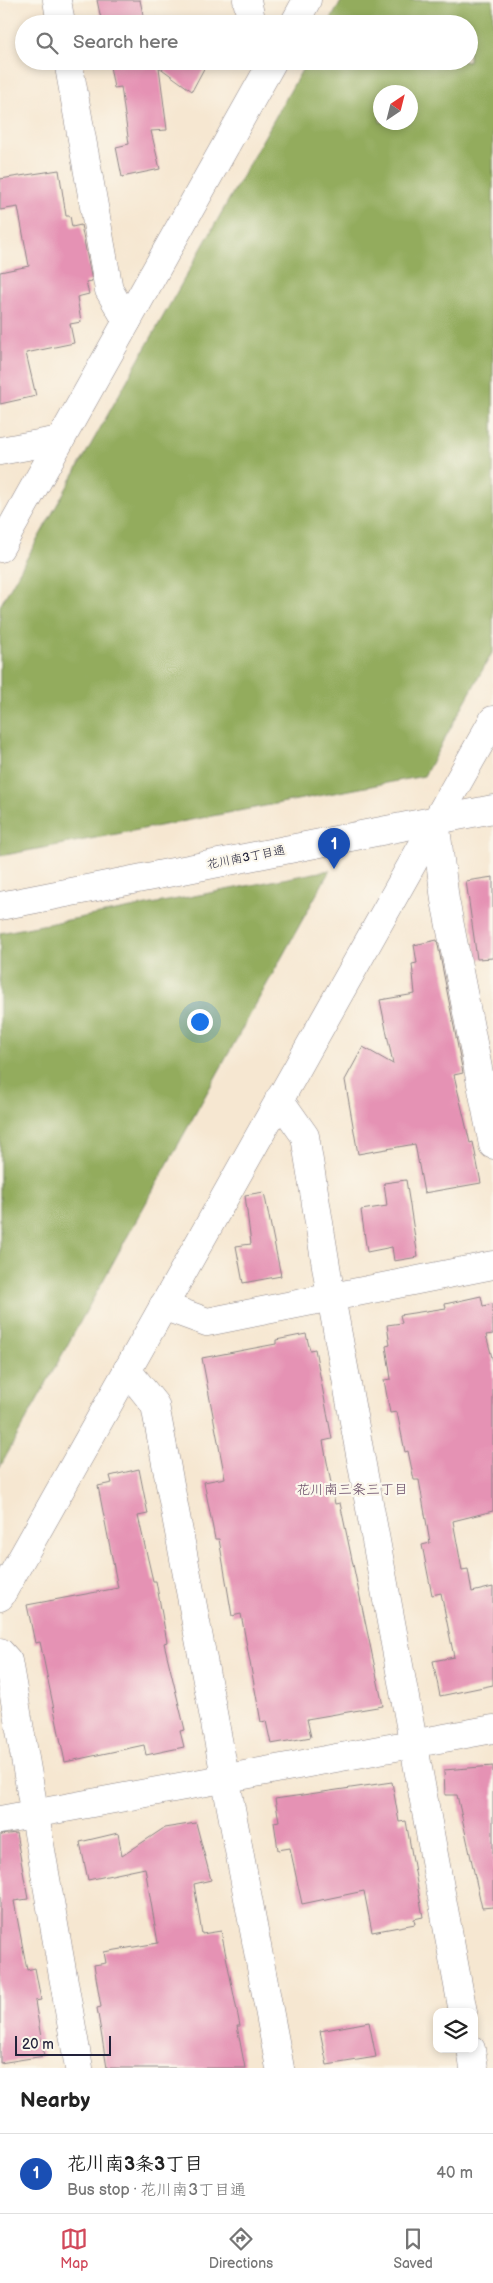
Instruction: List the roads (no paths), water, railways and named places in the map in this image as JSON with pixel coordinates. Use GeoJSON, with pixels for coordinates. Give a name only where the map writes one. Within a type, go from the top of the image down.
{"type":"FeatureCollection","features":[{"type":"Feature","properties":{"kind":"street"},"geometry":{"type":"LineString","coordinates":[[57,0],[60,15]]}},
{"type":"Feature","properties":{"kind":"street"},"geometry":{"type":"LineString","coordinates":[[247,0],[250,15]]}},
{"type":"Feature","properties":{"kind":"street"},"geometry":{"type":"LineString","coordinates":[[299,15],[307,0]]}},
{"type":"Feature","properties":{"kind":"street"},"geometry":{"type":"LineString","coordinates":[[70,70],[109,290],[127,321]]}},
{"type":"Feature","properties":{"kind":"street"},"geometry":{"type":"LineString","coordinates":[[0,548],[268,70]]}},
{"type":"Feature","properties":{"kind":"street"},"geometry":{"type":"LineString","coordinates":[[0,451],[60,440]]}},
{"type":"Feature","properties":{"kind":"street"},"geometry":{"type":"LineString","coordinates":[[0,1597],[435,820],[493,720]]}},
{"type":"Feature","properties":{"kind":"street","name":"花川南3丁目通"},"geometry":{"type":"LineString","coordinates":[[0,906],[493,809]]}},
{"type":"Feature","properties":{"kind":"street"},"geometry":{"type":"LineString","coordinates":[[435,820],[445,900],[493,1145]]}},
{"type":"Feature","properties":{"kind":"street"},"geometry":{"type":"LineString","coordinates":[[279,1099],[306,1136],[331,1297],[463,2008]]}},
{"type":"Feature","properties":{"kind":"street"},"geometry":{"type":"LineString","coordinates":[[163,1306],[207,1322],[493,1265]]}},
{"type":"Feature","properties":{"kind":"street"},"geometry":{"type":"LineString","coordinates":[[127,1370],[155,1405],[227,1778],[280,2068]]}},
{"type":"Feature","properties":{"kind":"street"},"geometry":{"type":"LineString","coordinates":[[0,1652],[8,1661],[79,2068]]}},
{"type":"Feature","properties":{"kind":"street"},"geometry":{"type":"LineString","coordinates":[[0,1820],[493,1729]]}},
{"type":"Feature","properties":{"kind":"street"},"geometry":{"type":"LineString","coordinates":[[472,2053],[474,2068]]}},
{"type":"Feature","properties":{"kind":"place","name":"花川南3条3丁目"},"geometry":{"type":"Point","coordinates":[334,869]}},
{"type":"Feature","properties":{"kind":"district","name":"花川南三条三丁目"},"geometry":{"type":"Point","coordinates":[352,1489]}}]}
